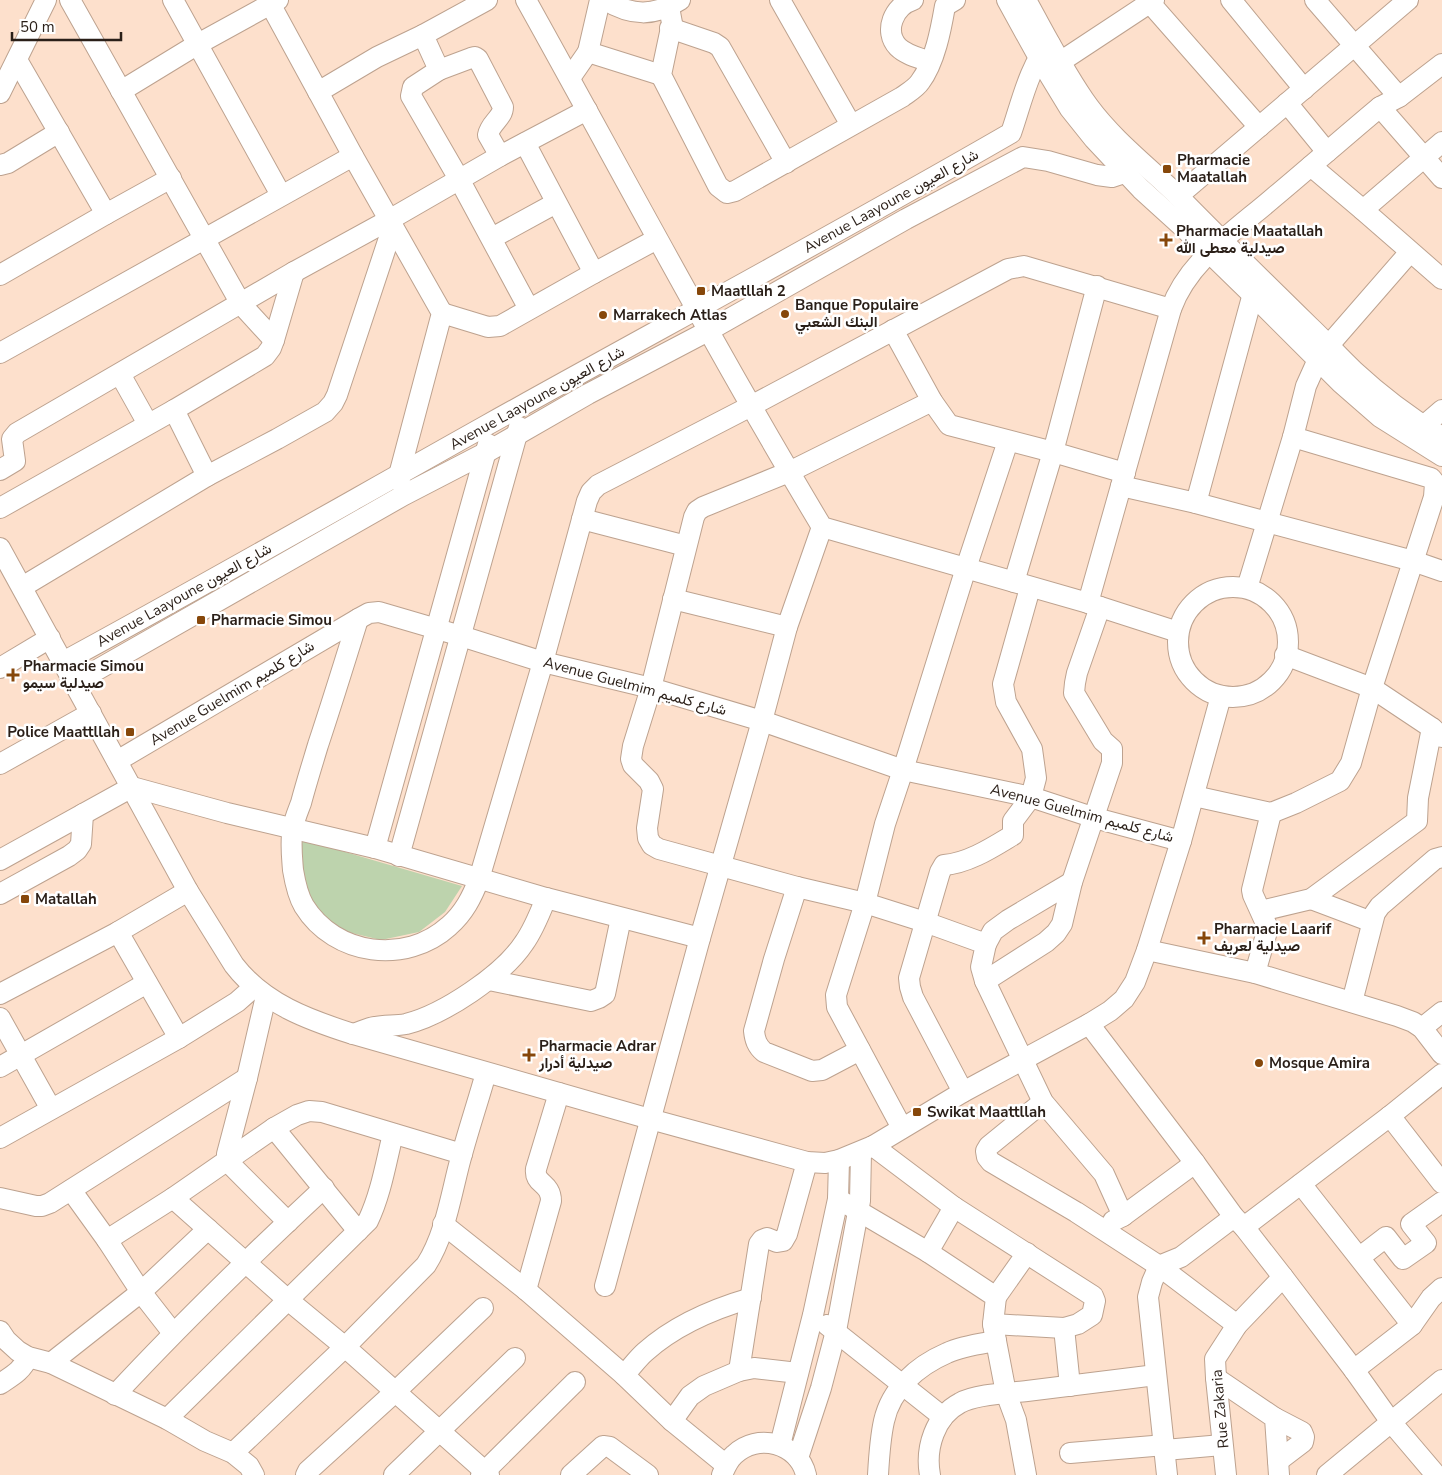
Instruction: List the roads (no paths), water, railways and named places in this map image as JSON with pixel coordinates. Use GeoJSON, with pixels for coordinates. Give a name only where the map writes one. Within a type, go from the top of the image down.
{"type":"FeatureCollection","features":[{"type":"Feature","properties":{"kind":"street"},"geometry":{"type":"LineString","coordinates":[[0,93],[46,0]]}},
{"type":"Feature","properties":{"kind":"street"},"geometry":{"type":"LineString","coordinates":[[70,0],[241,304],[274,340]]}},
{"type":"Feature","properties":{"kind":"street"},"geometry":{"type":"LineString","coordinates":[[173,0],[281,195]]}},
{"type":"Feature","properties":{"kind":"street"},"geometry":{"type":"LineString","coordinates":[[318,92],[377,58],[487,0]]}},
{"type":"Feature","properties":{"kind":"street"},"geometry":{"type":"LineString","coordinates":[[526,0],[696,310],[822,527],[1094,605],[1178,632]]}},
{"type":"Feature","properties":{"kind":"street"},"geometry":{"type":"LineString","coordinates":[[570,78],[588,52],[600,0]]}},
{"type":"Feature","properties":{"kind":"street"},"geometry":{"type":"LineString","coordinates":[[606,0],[622,9],[642,13],[660,10],[674,3]]}},
{"type":"Feature","properties":{"kind":"street"},"geometry":{"type":"LineString","coordinates":[[780,0],[851,125]]}},
{"type":"Feature","properties":{"kind":"street"},"geometry":{"type":"LineString","coordinates":[[913,0],[901,6],[893,17],[891,33],[898,47],[930,62]]}},
{"type":"Feature","properties":{"kind":"street"},"geometry":{"type":"LineString","coordinates":[[1231,0],[1304,89]]}},
{"type":"Feature","properties":{"kind":"street"},"geometry":{"type":"LineString","coordinates":[[1315,0],[1399,97]]}},
{"type":"Feature","properties":{"kind":"street"},"geometry":{"type":"LineString","coordinates":[[120,91],[272,1],[318,92],[442,313],[488,327],[500,326],[594,272],[657,239]]}},
{"type":"Feature","properties":{"kind":"street"},"geometry":{"type":"LineString","coordinates":[[1015,1],[1044,51],[1070,108],[1094,139],[1178,196],[1255,297],[1324,352]]}},
{"type":"Feature","properties":{"kind":"street"},"geometry":{"type":"LineString","coordinates":[[1178,196],[1405,1]]}},
{"type":"Feature","properties":{"kind":"street"},"geometry":{"type":"LineString","coordinates":[[674,3],[661,75],[718,186],[727,193],[735,192],[914,89],[921,81],[930,62],[939,35],[943,2]]}},
{"type":"Feature","properties":{"kind":"street"},"geometry":{"type":"LineString","coordinates":[[1060,62],[1152,2],[1259,127]]}},
{"type":"Feature","properties":{"kind":"street"},"geometry":{"type":"LineString","coordinates":[[670,28],[714,43],[720,47],[786,163]]}},
{"type":"Feature","properties":{"kind":"street"},"geometry":{"type":"LineString","coordinates":[[423,35],[439,70]]}},
{"type":"Feature","properties":{"kind":"street"},"geometry":{"type":"LineString","coordinates":[[1044,51],[1060,62],[1090,109],[1130,164],[1141,188],[1216,247],[1324,352],[1341,383],[1380,417],[1417,432],[1442,437]]}},
{"type":"Feature","properties":{"kind":"street"},"geometry":{"type":"LineString","coordinates":[[1044,51],[1033,70],[1011,133],[1023,157],[1048,161],[1097,175],[1112,177],[1121,174],[1130,164]]}},
{"type":"Feature","properties":{"kind":"street"},"geometry":{"type":"LineString","coordinates":[[588,52],[661,75]]}},
{"type":"Feature","properties":{"kind":"street"},"geometry":{"type":"LineString","coordinates":[[500,156],[488,132],[489,128],[503,112],[503,107],[478,59],[475,57],[439,70],[413,87],[411,96],[492,238],[529,309]]}},
{"type":"Feature","properties":{"kind":"street"},"geometry":{"type":"LineString","coordinates":[[17,60],[106,214]]}},
{"type":"Feature","properties":{"kind":"street"},"geometry":{"type":"LineString","coordinates":[[985,981],[1046,942],[1062,924],[1072,882],[1112,763],[1112,749],[1103,741],[1074,693],[1075,683],[1123,479],[1176,295],[1185,281],[1216,247],[1380,107],[1399,97],[1442,64]]}},
{"type":"Feature","properties":{"kind":"street"},"geometry":{"type":"LineString","coordinates":[[1287,103],[1327,152]]}},
{"type":"Feature","properties":{"kind":"street"},"geometry":{"type":"LineString","coordinates":[[1380,107],[1442,178]]}},
{"type":"Feature","properties":{"kind":"street"},"geometry":{"type":"LineString","coordinates":[[0,470],[16,461],[12,439],[17,433],[294,272],[391,223],[459,179],[587,110]]}},
{"type":"Feature","properties":{"kind":"street"},"geometry":{"type":"LineString","coordinates":[[0,165],[59,132]]}},
{"type":"Feature","properties":{"kind":"street","name":"Avenue Laayoune شارع العيون"},"geometry":{"type":"LineString","coordinates":[[63,662],[886,205],[1011,133]]}},
{"type":"Feature","properties":{"kind":"street"},"geometry":{"type":"LineString","coordinates":[[1363,210],[1442,142]]}},
{"type":"Feature","properties":{"kind":"street"},"geometry":{"type":"LineString","coordinates":[[525,143],[594,272]]}},
{"type":"Feature","properties":{"kind":"street"},"geometry":{"type":"LineString","coordinates":[[0,353],[353,156]]}},
{"type":"Feature","properties":{"kind":"street","name":"Avenue Laayoune شارع العيون"},"geometry":{"type":"LineString","coordinates":[[74,683],[588,394],[708,331],[906,219],[1023,157]]}},
{"type":"Feature","properties":{"kind":"street"},"geometry":{"type":"LineString","coordinates":[[1311,166],[1442,279]]}},
{"type":"Feature","properties":{"kind":"street"},"geometry":{"type":"LineString","coordinates":[[0,275],[171,178]]}},
{"type":"Feature","properties":{"kind":"street"},"geometry":{"type":"LineString","coordinates":[[492,238],[556,203]]}},
{"type":"Feature","properties":{"kind":"street"},"geometry":{"type":"LineString","coordinates":[[22,587],[207,476],[325,412],[337,395],[391,223]]}},
{"type":"Feature","properties":{"kind":"street"},"geometry":{"type":"LineString","coordinates":[[1247,588],[1293,437],[1306,386],[1324,352],[1410,252]]}},
{"type":"Feature","properties":{"kind":"street"},"geometry":{"type":"LineString","coordinates":[[358,618],[292,829],[293,870],[304,905],[323,929],[343,941],[362,948],[394,951],[425,942],[448,928],[462,913],[474,893],[543,662],[582,519],[591,492],[598,485],[1008,269],[1024,266],[1171,309]]}},
{"type":"Feature","properties":{"kind":"street"},"geometry":{"type":"LineString","coordinates":[[0,508],[266,356],[274,340],[294,272]]}},
{"type":"Feature","properties":{"kind":"street"},"geometry":{"type":"LineString","coordinates":[[963,1092],[913,997],[909,978],[940,872],[944,865],[953,864],[986,851],[1014,835],[1013,821],[1031,796],[1036,778],[1032,749],[1006,702],[1003,684],[1022,585],[1053,452],[1097,286]]}},
{"type":"Feature","properties":{"kind":"street"},"geometry":{"type":"LineString","coordinates":[[1196,503],[1251,301],[1255,297]]}},
{"type":"Feature","properties":{"kind":"street"},"geometry":{"type":"LineString","coordinates":[[404,496],[399,476],[442,313]]}},
{"type":"Feature","properties":{"kind":"street"},"geometry":{"type":"LineString","coordinates":[[893,330],[932,401],[949,425],[1053,452],[1123,479],[1196,503],[1413,561],[1442,571]]}},
{"type":"Feature","properties":{"kind":"street"},"geometry":{"type":"LineString","coordinates":[[120,374],[148,424]]}},
{"type":"Feature","properties":{"kind":"street"},"geometry":{"type":"LineString","coordinates":[[932,401],[789,472],[697,511],[686,546],[651,688],[633,746],[631,759],[633,765],[649,780],[653,789],[647,828],[648,838],[652,845],[659,849],[797,887],[865,903],[986,944]]}},
{"type":"Feature","properties":{"kind":"street"},"geometry":{"type":"LineString","coordinates":[[400,856],[518,434],[520,408]]}},
{"type":"Feature","properties":{"kind":"street"},"geometry":{"type":"LineString","coordinates":[[174,410],[207,476]]}},
{"type":"Feature","properties":{"kind":"street"},"geometry":{"type":"LineString","coordinates":[[1417,432],[1442,410]]}},
{"type":"Feature","properties":{"kind":"street"},"geometry":{"type":"LineString","coordinates":[[375,848],[487,452],[490,435],[489,424]]}},
{"type":"Feature","properties":{"kind":"street"},"geometry":{"type":"LineString","coordinates":[[1417,432],[1442,456]]}},
{"type":"Feature","properties":{"kind":"street"},"geometry":{"type":"LineString","coordinates":[[1194,796],[1271,813],[1340,781],[1350,763],[1372,688],[1434,497],[1434,483],[1431,478],[1293,437]]}},
{"type":"Feature","properties":{"kind":"street"},"geometry":{"type":"LineString","coordinates":[[902,1128],[837,1007],[836,995],[865,903],[885,824],[1008,441]]}},
{"type":"Feature","properties":{"kind":"street"},"geometry":{"type":"LineString","coordinates":[[582,519],[686,546]]}},
{"type":"Feature","properties":{"kind":"street"},"geometry":{"type":"LineString","coordinates":[[605,1286],[787,627],[822,527]]}},
{"type":"Feature","properties":{"kind":"street"},"geometry":{"type":"LineString","coordinates":[[2,557],[22,587],[188,891],[234,965],[260,991],[312,1021],[353,1034],[650,1120],[807,1162],[825,1163],[839,1160],[867,1149],[963,1092],[1089,1024],[1110,1011],[1124,999],[1135,982],[1147,950],[1181,841],[1221,696]]}},
{"type":"Feature","properties":{"kind":"street"},"geometry":{"type":"LineString","coordinates":[[1230,587],[1247,588],[1270,601],[1285,622],[1288,638],[1285,655],[1281,671],[1270,684],[1255,693],[1238,698],[1221,696],[1204,690],[1191,678],[1182,663],[1178,646],[1178,632],[1186,613],[1198,599],[1213,590],[1230,587]]}},
{"type":"Feature","properties":{"kind":"street"},"geometry":{"type":"LineString","coordinates":[[673,599],[787,627]]}},
{"type":"Feature","properties":{"kind":"street","name":"Avenue Guelmim شارع كلميم"},"geometry":{"type":"LineString","coordinates":[[117,761],[358,618],[370,613],[380,612],[543,662],[651,688],[762,721],[903,770],[1031,796],[1095,818],[1181,841]]}},
{"type":"Feature","properties":{"kind":"street"},"geometry":{"type":"LineString","coordinates":[[0,668],[50,638]]}},
{"type":"Feature","properties":{"kind":"street"},"geometry":{"type":"LineString","coordinates":[[1261,911],[1311,899],[1417,821],[1418,798],[1437,733],[1372,688],[1285,655]]}},
{"type":"Feature","properties":{"kind":"street"},"geometry":{"type":"LineString","coordinates":[[0,763],[91,713]]}},
{"type":"Feature","properties":{"kind":"street"},"geometry":{"type":"LineString","coordinates":[[0,860],[132,787],[292,829],[375,848],[546,898],[700,938]]}},
{"type":"Feature","properties":{"kind":"street"},"geometry":{"type":"LineString","coordinates":[[1255,973],[1268,928],[1252,895],[1252,890],[1271,813]]}},
{"type":"Feature","properties":{"kind":"street"},"geometry":{"type":"LineString","coordinates":[[0,894],[70,856],[77,850],[81,844],[83,814]]}},
{"type":"Feature","properties":{"kind":"street"},"geometry":{"type":"LineString","coordinates":[[1352,1002],[1375,913],[1380,906],[1435,860],[1442,857]]}},
{"type":"Feature","properties":{"kind":"street"},"geometry":{"type":"LineString","coordinates":[[1072,882],[993,931],[986,944],[981,967],[985,981],[1043,1102],[1104,1174],[1123,1216]]}},
{"type":"Feature","properties":{"kind":"street"},"geometry":{"type":"LineString","coordinates":[[797,887],[754,1031],[755,1040],[758,1047],[764,1052],[812,1071],[822,1070],[860,1050]]}},
{"type":"Feature","properties":{"kind":"street"},"geometry":{"type":"LineString","coordinates":[[0,994],[118,932],[188,891]]}},
{"type":"Feature","properties":{"kind":"street"},"geometry":{"type":"LineString","coordinates":[[353,1034],[375,1027],[406,1024],[419,1019],[454,1002],[489,980],[525,943],[546,898]]}},
{"type":"Feature","properties":{"kind":"street"},"geometry":{"type":"LineString","coordinates":[[1311,899],[1372,922]]}},
{"type":"Feature","properties":{"kind":"street"},"geometry":{"type":"LineString","coordinates":[[489,980],[591,1001],[599,998],[605,994],[621,918]]}},
{"type":"Feature","properties":{"kind":"street"},"geometry":{"type":"LineString","coordinates":[[118,932],[179,1038]]}},
{"type":"Feature","properties":{"kind":"street"},"geometry":{"type":"LineString","coordinates":[[1147,950],[1255,973],[1405,1019],[1422,1028],[1442,1054]]}},
{"type":"Feature","properties":{"kind":"street"},"geometry":{"type":"LineString","coordinates":[[0,1067],[146,983]]}},
{"type":"Feature","properties":{"kind":"street"},"geometry":{"type":"LineString","coordinates":[[0,1138],[179,1038],[237,1002],[260,991]]}},
{"type":"Feature","properties":{"kind":"street"},"geometry":{"type":"LineString","coordinates":[[260,991],[247,1078],[227,1154],[228,1161],[288,1222]]}},
{"type":"Feature","properties":{"kind":"street"},"geometry":{"type":"LineString","coordinates":[[1422,1028],[1442,1012]]}},
{"type":"Feature","properties":{"kind":"street"},"geometry":{"type":"LineString","coordinates":[[0,1018],[51,1109]]}},
{"type":"Feature","properties":{"kind":"street"},"geometry":{"type":"LineString","coordinates":[[1089,1024],[1354,1370],[1391,1422],[1436,1475]]}},
{"type":"Feature","properties":{"kind":"street"},"geometry":{"type":"LineString","coordinates":[[233,1453],[345,1347],[426,1265],[433,1255],[444,1224],[486,1073]]}},
{"type":"Feature","properties":{"kind":"street"},"geometry":{"type":"LineString","coordinates":[[1167,1475],[1148,1297],[1159,1266],[1181,1257],[1301,1184],[1442,1074]]}},
{"type":"Feature","properties":{"kind":"street"},"geometry":{"type":"LineString","coordinates":[[0,1198],[42,1206],[50,1203],[247,1078]]}},
{"type":"Feature","properties":{"kind":"street"},"geometry":{"type":"LineString","coordinates":[[526,1290],[551,1201],[548,1188],[535,1174],[560,1093]]}},
{"type":"Feature","properties":{"kind":"street"},"geometry":{"type":"LineString","coordinates":[[1043,1102],[990,1146],[986,1151],[987,1157],[992,1162],[1159,1266],[1237,1325]]}},
{"type":"Feature","properties":{"kind":"street"},"geometry":{"type":"LineString","coordinates":[[107,1240],[173,1198],[274,1128],[308,1111],[322,1112],[462,1154]]}},
{"type":"Feature","properties":{"kind":"street"},"geometry":{"type":"LineString","coordinates":[[1390,1116],[1442,1183]]}},
{"type":"Feature","properties":{"kind":"street"},"geometry":{"type":"LineString","coordinates":[[274,1128],[358,1232]]}},
{"type":"Feature","properties":{"kind":"street"},"geometry":{"type":"LineString","coordinates":[[168,1419],[368,1220],[373,1210],[393,1134]]}},
{"type":"Feature","properties":{"kind":"street"},"geometry":{"type":"LineString","coordinates":[[867,1149],[1093,1296],[1095,1301],[1092,1314],[1078,1324],[1064,1328],[994,1332],[965,1347],[946,1353],[926,1365],[901,1385],[892,1398],[884,1420],[879,1451],[878,1475]]}},
{"type":"Feature","properties":{"kind":"street"},"geometry":{"type":"LineString","coordinates":[[802,1466],[836,1331],[859,1210],[867,1149]]}},
{"type":"Feature","properties":{"kind":"street"},"geometry":{"type":"LineString","coordinates":[[780,1445],[813,1315],[838,1199],[839,1160]]}},
{"type":"Feature","properties":{"kind":"street"},"geometry":{"type":"LineString","coordinates":[[739,1371],[760,1244],[762,1240],[767,1238],[777,1242],[783,1241],[787,1234],[807,1162]]}},
{"type":"Feature","properties":{"kind":"street"},"geometry":{"type":"LineString","coordinates":[[1099,1227],[1123,1216],[1195,1163]]}},
{"type":"Feature","properties":{"kind":"street"},"geometry":{"type":"LineString","coordinates":[[1301,1184],[1412,1325]]}},
{"type":"Feature","properties":{"kind":"street"},"geometry":{"type":"LineString","coordinates":[[115,1394],[245,1262],[324,1188]]}},
{"type":"Feature","properties":{"kind":"street"},"geometry":{"type":"LineString","coordinates":[[70,1190],[107,1240],[141,1292],[173,1333]]}},
{"type":"Feature","properties":{"kind":"street"},"geometry":{"type":"LineString","coordinates":[[173,1198],[396,1392],[485,1474],[575,1382]]}},
{"type":"Feature","properties":{"kind":"street"},"geometry":{"type":"LineString","coordinates":[[838,1199],[928,1252],[996,1297]]}},
{"type":"Feature","properties":{"kind":"street"},"geometry":{"type":"LineString","coordinates":[[1360,1257],[1386,1237],[1403,1259],[1426,1242],[1411,1224],[1442,1202]]}},
{"type":"Feature","properties":{"kind":"street"},"geometry":{"type":"LineString","coordinates":[[928,1252],[954,1207]]}},
{"type":"Feature","properties":{"kind":"street"},"geometry":{"type":"LineString","coordinates":[[444,1224],[526,1290],[624,1375],[724,1470],[734,1455],[744,1448],[755,1443],[768,1442],[790,1450],[802,1466]]}},
{"type":"Feature","properties":{"kind":"street"},"geometry":{"type":"LineString","coordinates":[[51,1363],[141,1292],[208,1229]]}},
{"type":"Feature","properties":{"kind":"street"},"geometry":{"type":"LineString","coordinates":[[1026,1253],[996,1297],[994,1332],[1006,1393],[1016,1420],[1026,1475]]}},
{"type":"Feature","properties":{"kind":"street","name":"Rue Zakaria"},"geometry":{"type":"LineString","coordinates":[[1226,1475],[1216,1378],[1216,1360],[1237,1325],[1283,1277]]}},
{"type":"Feature","properties":{"kind":"street"},"geometry":{"type":"LineString","coordinates":[[624,1375],[644,1353],[661,1339],[704,1315],[751,1298]]}},
{"type":"Feature","properties":{"kind":"street"},"geometry":{"type":"LineString","coordinates":[[1354,1370],[1412,1325],[1438,1300]]}},
{"type":"Feature","properties":{"kind":"street"},"geometry":{"type":"LineString","coordinates":[[306,1475],[308,1471],[396,1392],[483,1308]]}},
{"type":"Feature","properties":{"kind":"street"},"geometry":{"type":"LineString","coordinates":[[813,1315],[836,1331],[942,1417]]}},
{"type":"Feature","properties":{"kind":"street"},"geometry":{"type":"LineString","coordinates":[[1064,1328],[1070,1386]]}},
{"type":"Feature","properties":{"kind":"street"},"geometry":{"type":"LineString","coordinates":[[0,1331],[18,1352],[28,1357],[51,1363],[168,1419],[205,1441],[233,1453],[249,1466],[254,1475]]}},
{"type":"Feature","properties":{"kind":"street"},"geometry":{"type":"LineString","coordinates":[[0,1384],[17,1373],[25,1365],[28,1357]]}},
{"type":"Feature","properties":{"kind":"street"},"geometry":{"type":"LineString","coordinates":[[394,1475],[515,1358]]}},
{"type":"Feature","properties":{"kind":"street"},"geometry":{"type":"LineString","coordinates":[[672,1421],[690,1396],[704,1386],[739,1371],[754,1368],[798,1373]]}},
{"type":"Feature","properties":{"kind":"street"},"geometry":{"type":"LineString","coordinates":[[923,1474],[929,1458],[934,1433],[942,1417],[961,1402],[1006,1393],[1156,1375]]}},
{"type":"Feature","properties":{"kind":"street"},"geometry":{"type":"LineString","coordinates":[[1216,1378],[1275,1418],[1302,1432],[1303,1442],[1278,1468]]}},
{"type":"Feature","properties":{"kind":"street"},"geometry":{"type":"LineString","coordinates":[[1327,1475],[1442,1380]]}},
{"type":"Feature","properties":{"kind":"street"},"geometry":{"type":"LineString","coordinates":[[1275,1418],[1278,1468]]}},
{"type":"Feature","properties":{"kind":"street"},"geometry":{"type":"LineString","coordinates":[[1070,1453],[1222,1445]]}},
{"type":"Feature","properties":{"kind":"street"},"geometry":{"type":"LineString","coordinates":[[571,1475],[602,1446],[610,1447],[648,1475]]}},
{"type":"Feature","properties":{"kind":"place","name":"Pharmacie Maatallah"},"geometry":{"type":"Point","coordinates":[1167,169]}},
{"type":"Feature","properties":{"kind":"place","name":"Pharmacie Maatallah صيدلية معطى الله"},"geometry":{"type":"Point","coordinates":[1166,240]}},
{"type":"Feature","properties":{"kind":"place","name":"Maatllah 2"},"geometry":{"type":"Point","coordinates":[701,291]}},
{"type":"Feature","properties":{"kind":"place","name":"Banque Populaire البنك الشعبي"},"geometry":{"type":"Point","coordinates":[785,314]}},
{"type":"Feature","properties":{"kind":"place","name":"Marrakech Atlas"},"geometry":{"type":"Point","coordinates":[603,315]}},
{"type":"Feature","properties":{"kind":"place","name":"Pharmacie Simou"},"geometry":{"type":"Point","coordinates":[201,620]}},
{"type":"Feature","properties":{"kind":"place","name":"Pharmacie Simou صيدلية سيمو"},"geometry":{"type":"Point","coordinates":[13,675]}},
{"type":"Feature","properties":{"kind":"place","name":"Police Maattllah"},"geometry":{"type":"Point","coordinates":[130,732]}},
{"type":"Feature","properties":{"kind":"place","name":"Matallah"},"geometry":{"type":"Point","coordinates":[25,899]}},
{"type":"Feature","properties":{"kind":"place","name":"Pharmacie Laarif صيدلية لعريف"},"geometry":{"type":"Point","coordinates":[1204,938]}},
{"type":"Feature","properties":{"kind":"place","name":"Pharmacie Adrar صيدلية أدرار"},"geometry":{"type":"Point","coordinates":[529,1055]}},
{"type":"Feature","properties":{"kind":"place","name":"Mosque Amira"},"geometry":{"type":"Point","coordinates":[1259,1063]}},
{"type":"Feature","properties":{"kind":"place","name":"Swikat Maattllah"},"geometry":{"type":"Point","coordinates":[917,1112]}}]}
